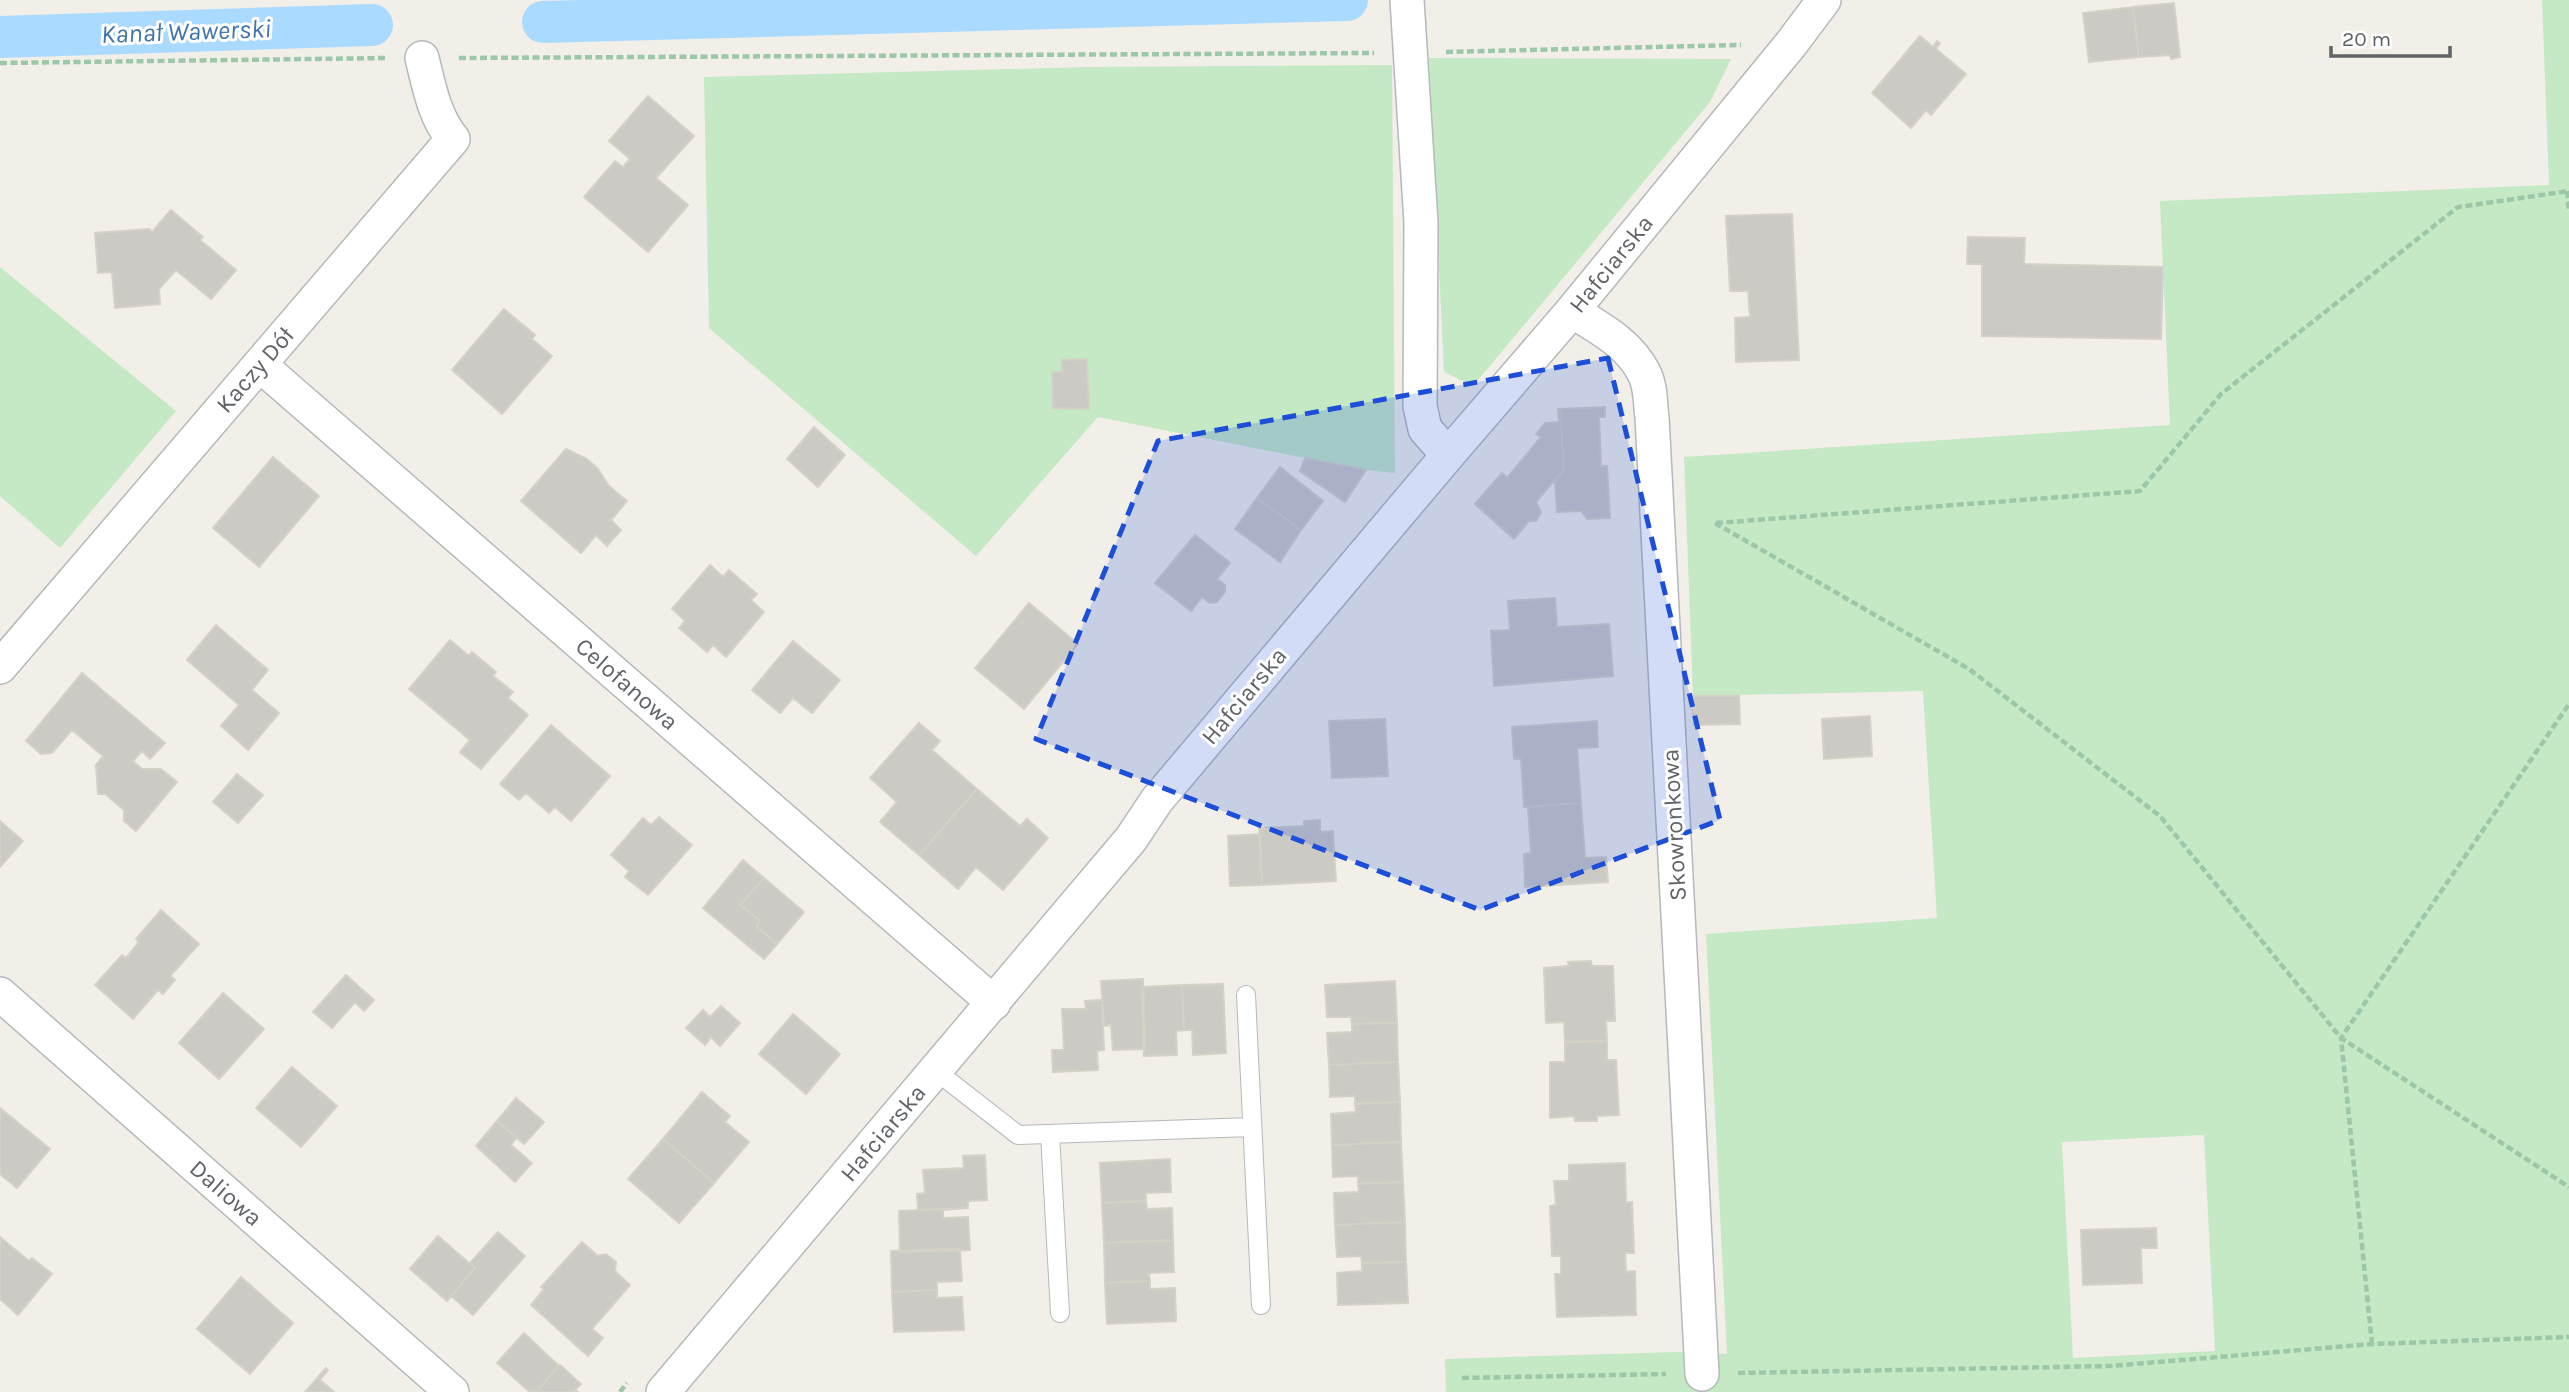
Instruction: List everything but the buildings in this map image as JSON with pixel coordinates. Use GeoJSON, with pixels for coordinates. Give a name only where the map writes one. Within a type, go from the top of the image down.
{"type":"FeatureCollection","features":[{"type":"Feature","properties":{"kind":"street"},"geometry":{"type":"LineString","coordinates":[[1407,0],[1421,223],[1420,406],[1425,429],[1448,455]]}},
{"type":"Feature","properties":{"kind":"street","name":"Hafciarska"},"geometry":{"type":"LineString","coordinates":[[663,1392],[994,1003],[1131,839],[1157,800],[1572,311],[1820,6]]}},
{"type":"Feature","properties":{"kind":"street","name":"Kaczy Dół"},"geometry":{"type":"LineString","coordinates":[[0,667],[453,139],[438,116],[422,58]]}},
{"type":"Feature","properties":{"kind":"street","name":"Skowronkowa"},"geometry":{"type":"LineString","coordinates":[[1572,311],[1617,339],[1632,356],[1644,372],[1652,417],[1702,1374]]}},
{"type":"Feature","properties":{"kind":"street","name":"Celofanowa"},"geometry":{"type":"LineString","coordinates":[[260,365],[994,1003]]}},
{"type":"Feature","properties":{"kind":"street","name":"Daliowa"},"geometry":{"type":"LineString","coordinates":[[0,995],[452,1392]]}},
{"type":"Feature","properties":{"kind":"lane"},"geometry":{"type":"LineString","coordinates":[[1246,995],[1261,1305]]}},
{"type":"Feature","properties":{"kind":"lane"},"geometry":{"type":"LineString","coordinates":[[936,1071],[1018,1135],[1252,1127]]}},
{"type":"Feature","properties":{"kind":"lane"},"geometry":{"type":"LineString","coordinates":[[1050,1134],[1060,1313]]}},
{"type":"Feature","properties":{"kind":"path"},"geometry":{"type":"LineString","coordinates":[[0,64],[1409,45],[1791,44]]}},
{"type":"Feature","properties":{"kind":"path"},"geometry":{"type":"LineString","coordinates":[[2569,211],[2568,191],[2458,206],[2221,394],[2140,491],[1715,523],[1969,669],[2161,816],[2341,1038],[2569,1187]]}},
{"type":"Feature","properties":{"kind":"path"},"geometry":{"type":"LineString","coordinates":[[2372,1344],[2341,1038],[2569,704]]}},
{"type":"Feature","properties":{"kind":"path"},"geometry":{"type":"LineString","coordinates":[[1462,1378],[2111,1366],[2372,1344],[2569,1337]]}},
{"type":"Feature","properties":{"kind":"highlighted area"},"geometry":{"type":"Polygon","coordinates":[[[1608,358],[1720,820],[1480,910],[1036,739],[1158,441],[1608,358]]]}},
{"type":"Feature","properties":{"kind":"green space"},"geometry":{"type":"Polygon","coordinates":[[[2542,0],[2569,0],[2569,1392],[1446,1392],[1445,1359],[1677,1352],[1727,1354],[1706,934],[1937,918],[1923,691],[1693,696],[1684,457],[2170,425],[2160,201],[2549,185],[2542,0]],[[2204,1135],[2062,1142],[2073,1358],[2215,1351],[2204,1135]]]}},
{"type":"Feature","properties":{"kind":"green space"},"geometry":{"type":"Polygon","coordinates":[[[1429,58],[1731,59],[1710,102],[1473,386],[1444,372],[1429,58]]]}},
{"type":"Feature","properties":{"kind":"green space"},"geometry":{"type":"Polygon","coordinates":[[[1392,65],[1395,473],[1366,470],[1098,417],[976,556],[709,328],[704,77],[1088,67],[1392,65]]]}},
{"type":"Feature","properties":{"kind":"green space"},"geometry":{"type":"Polygon","coordinates":[[[0,267],[176,411],[60,548],[0,496],[0,267]]]}},
{"type":"Feature","properties":{"kind":"waterway","name":"Kanał Wawerski"},"geometry":{"type":"LineString","coordinates":[[543,22],[1347,0]]}},
{"type":"Feature","properties":{"kind":"waterway","name":"Kanał Wawerski"},"geometry":{"type":"LineString","coordinates":[[0,37],[372,25]]}}]}
